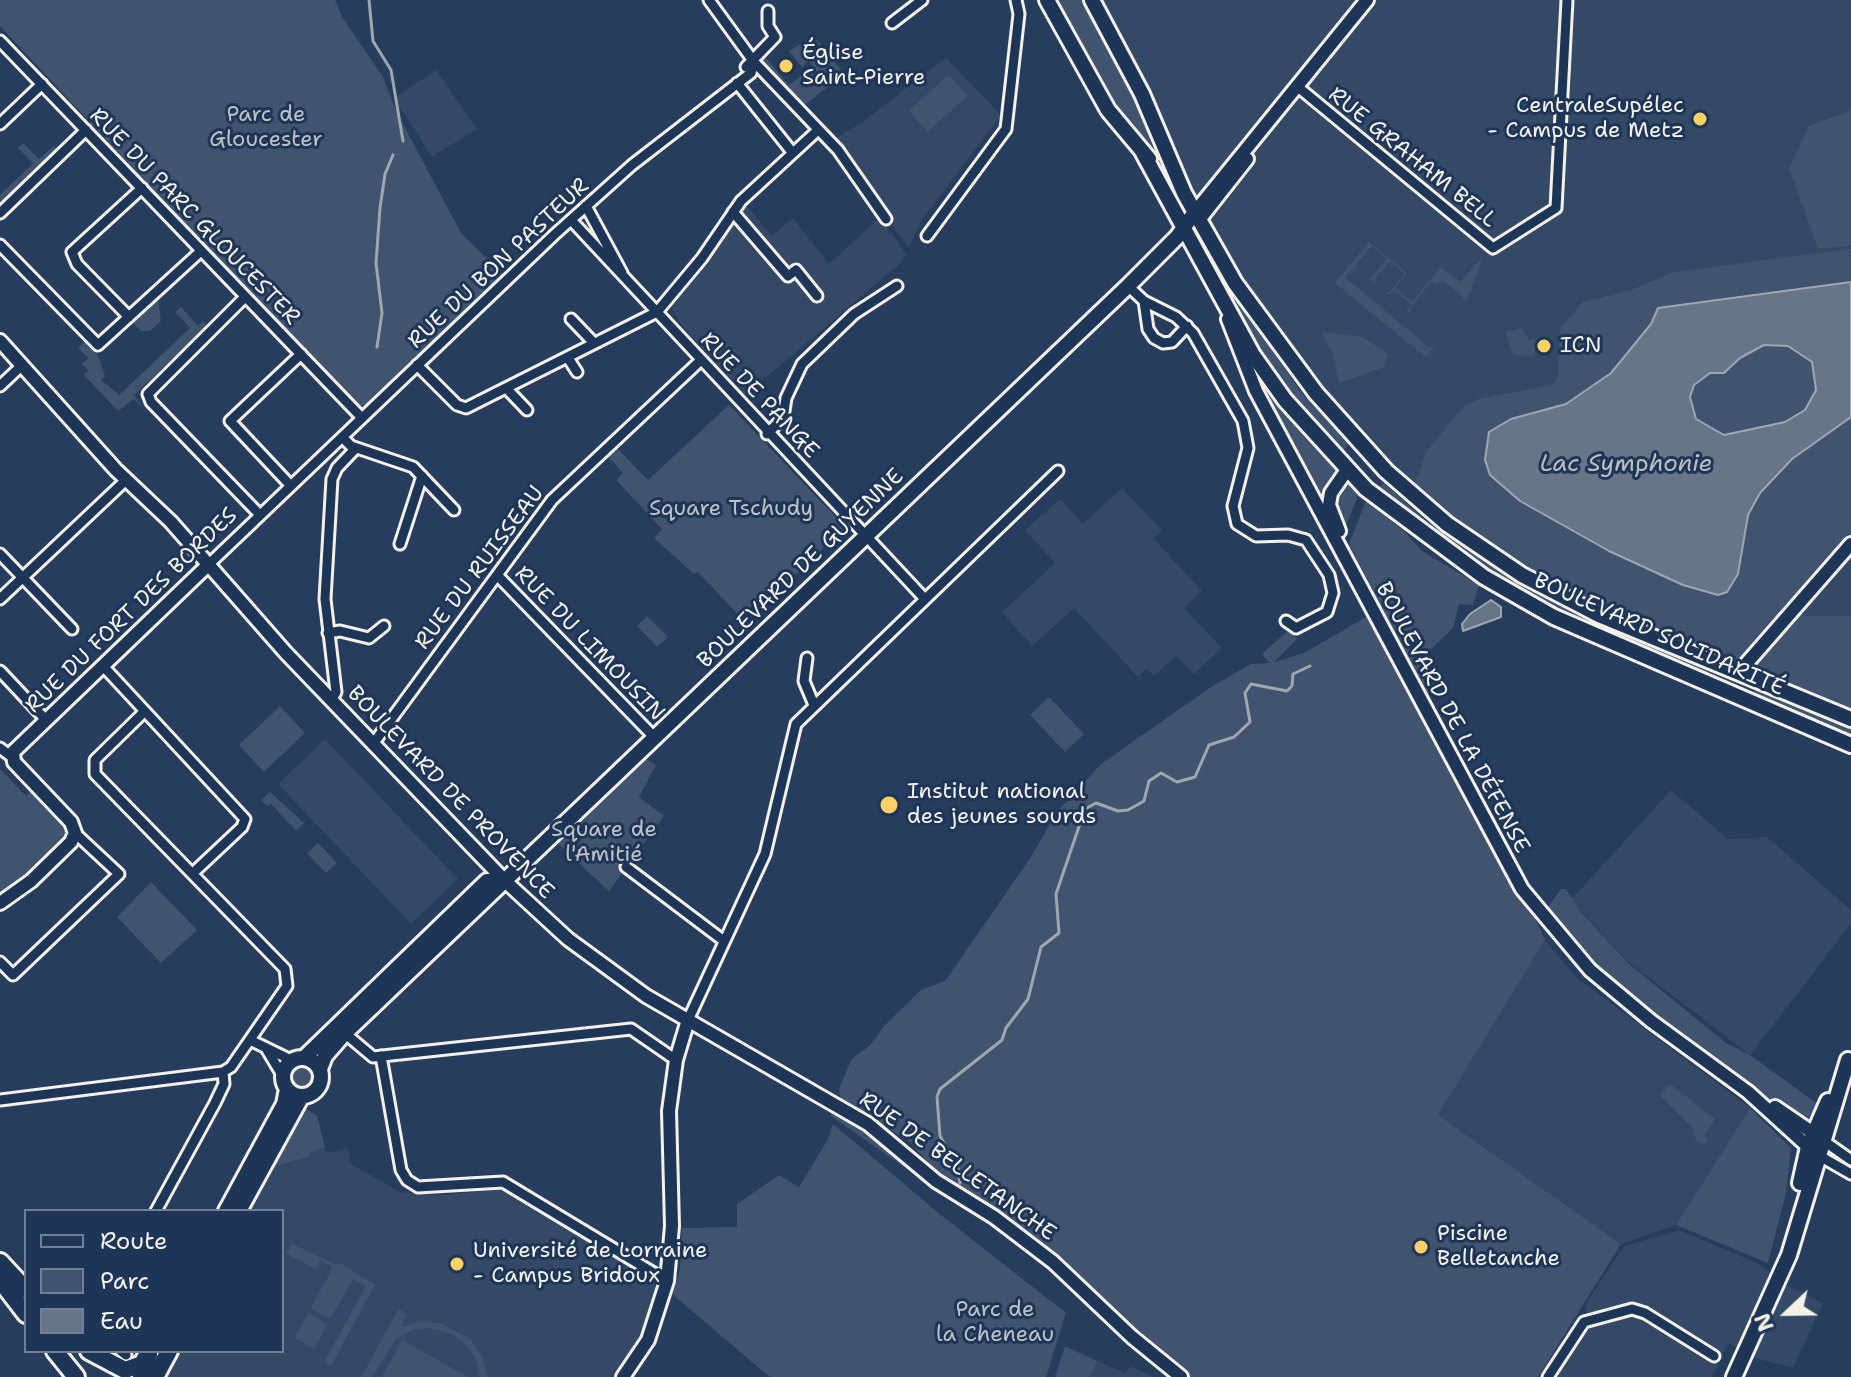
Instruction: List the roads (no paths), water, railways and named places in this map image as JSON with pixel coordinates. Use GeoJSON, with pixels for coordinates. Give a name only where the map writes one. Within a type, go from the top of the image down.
{"type":"FeatureCollection","features":[{"type":"Feature","properties":{"kind":"highway"},"geometry":{"type":"LineString","coordinates":[[0,1262],[24,1288]]}},
{"type":"Feature","properties":{"kind":"highway"},"geometry":{"type":"LineString","coordinates":[[0,1280],[24,1311]]}},
{"type":"Feature","properties":{"kind":"highway"},"geometry":{"type":"LineString","coordinates":[[57,1353],[76,1377]]}},
{"type":"Feature","properties":{"kind":"highway"},"geometry":{"type":"LineString","coordinates":[[94,1353],[129,1366],[142,1364],[149,1353]]}},
{"type":"Feature","properties":{"kind":"highway"},"geometry":{"type":"LineString","coordinates":[[153,1377],[166,1353]]}},
{"type":"Feature","properties":{"kind":"main road","name":"BOULEVARD SOLIDARITÉ"},"geometry":{"type":"LineString","coordinates":[[1047,0],[1108,110],[1143,153],[1235,283],[1368,454],[1447,524],[1522,575],[1599,615],[1851,719]]}},
{"type":"Feature","properties":{"kind":"main road","name":"BOULEVARD SOLIDARITÉ"},"geometry":{"type":"LineString","coordinates":[[1092,0],[1142,94],[1218,290],[1268,377],[1348,470],[1446,551],[1517,597],[1554,617],[1851,745]]}},
{"type":"Feature","properties":{"kind":"main road","name":"BOULEVARD DE GUYENNE"},"geometry":{"type":"LineString","coordinates":[[227,1209],[284,1104],[285,1082],[298,1059],[505,881],[1191,223]]}},
{"type":"Feature","properties":{"kind":"main road"},"geometry":{"type":"LineString","coordinates":[[1348,470],[1368,454]]}},
{"type":"Feature","properties":{"kind":"main road"},"geometry":{"type":"LineString","coordinates":[[1729,691],[1739,672]]}},
{"type":"Feature","properties":{"kind":"main road","name":"BOULEVARD DE GUYENNE"},"geometry":{"type":"LineString","coordinates":[[302,1096],[319,1087],[320,1069],[325,1056],[400,972]]}},
{"type":"Feature","properties":{"kind":"main road"},"geometry":{"type":"LineString","coordinates":[[1734,1377],[1789,1255],[1816,1144],[1849,1057]]}},
{"type":"Feature","properties":{"kind":"main road"},"geometry":{"type":"LineString","coordinates":[[298,1059],[320,1069]]}},
{"type":"Feature","properties":{"kind":"main road"},"geometry":{"type":"LineString","coordinates":[[240,1209],[302,1096],[285,1082]]}},
{"type":"Feature","properties":{"kind":"street"},"geometry":{"type":"LineString","coordinates":[[709,0],[750,64],[838,150],[886,219]]}},
{"type":"Feature","properties":{"kind":"street"},"geometry":{"type":"LineString","coordinates":[[892,23],[922,0]]}},
{"type":"Feature","properties":{"kind":"street"},"geometry":{"type":"LineString","coordinates":[[927,236],[1006,129],[1019,14],[1016,0]]}},
{"type":"Feature","properties":{"kind":"street"},"geometry":{"type":"LineString","coordinates":[[1191,223],[1367,0]]}},
{"type":"Feature","properties":{"kind":"street","name":"RUE GRAHAM BELL"},"geometry":{"type":"LineString","coordinates":[[1298,87],[1493,248],[1556,208],[1567,0]]}},
{"type":"Feature","properties":{"kind":"street"},"geometry":{"type":"LineString","coordinates":[[768,11],[768,26],[775,37],[739,81],[792,152]]}},
{"type":"Feature","properties":{"kind":"street","name":"RUE DU PARC GLOUCESTER"},"geometry":{"type":"LineString","coordinates":[[0,41],[362,418]]}},
{"type":"Feature","properties":{"kind":"street","name":"RUE DU BON PASTEUR"},"geometry":{"type":"LineString","coordinates":[[291,486],[586,206],[632,165],[739,81]]}},
{"type":"Feature","properties":{"kind":"street"},"geometry":{"type":"LineString","coordinates":[[0,124],[42,84]]}},
{"type":"Feature","properties":{"kind":"street"},"geometry":{"type":"LineString","coordinates":[[0,213],[86,130]]}},
{"type":"Feature","properties":{"kind":"street"},"geometry":{"type":"LineString","coordinates":[[417,365],[460,407],[469,407],[657,312],[702,258],[733,212],[818,130]]}},
{"type":"Feature","properties":{"kind":"street"},"geometry":{"type":"LineString","coordinates":[[129,317],[77,264],[72,252],[142,188]]}},
{"type":"Feature","properties":{"kind":"street","name":"RUE DE PANGE"},"geometry":{"type":"LineString","coordinates":[[586,206],[626,279]]}},
{"type":"Feature","properties":{"kind":"street"},"geometry":{"type":"LineString","coordinates":[[733,212],[788,276],[796,270],[817,296]]}},
{"type":"Feature","properties":{"kind":"street","name":"RUE DE PANGE"},"geometry":{"type":"LineString","coordinates":[[571,220],[767,434],[924,598]]}},
{"type":"Feature","properties":{"kind":"street"},"geometry":{"type":"LineString","coordinates":[[0,245],[96,344],[102,343],[201,251]]}},
{"type":"Feature","properties":{"kind":"street"},"geometry":{"type":"LineString","coordinates":[[767,434],[783,418],[786,398],[802,364],[854,314],[897,286]]}},
{"type":"Feature","properties":{"kind":"street"},"geometry":{"type":"LineString","coordinates":[[1128,286],[1144,301],[1187,326],[1199,340],[1243,421],[1248,448],[1233,506],[1237,524],[1256,536],[1288,535],[1306,540],[1329,575],[1333,593],[1327,612],[1296,628],[1286,621]]}},
{"type":"Feature","properties":{"kind":"street","name":"BOULEVARD DE LA DÉFENSE"},"geometry":{"type":"LineString","coordinates":[[1218,290],[1256,391],[1511,869],[1537,907],[1582,961],[1613,991],[1816,1144]]}},
{"type":"Feature","properties":{"kind":"street"},"geometry":{"type":"LineString","coordinates":[[245,297],[148,394],[151,402],[260,515]]}},
{"type":"Feature","properties":{"kind":"street"},"geometry":{"type":"LineString","coordinates":[[1144,301],[1148,329],[1154,338],[1163,343],[1172,342],[1187,326]]}},
{"type":"Feature","properties":{"kind":"street"},"geometry":{"type":"LineString","coordinates":[[571,319],[594,343]]}},
{"type":"Feature","properties":{"kind":"street"},"geometry":{"type":"LineString","coordinates":[[0,341],[63,409]]}},
{"type":"Feature","properties":{"kind":"street"},"geometry":{"type":"LineString","coordinates":[[0,349],[63,409]]}},
{"type":"Feature","properties":{"kind":"street"},"geometry":{"type":"LineString","coordinates":[[291,486],[230,421],[301,354]]}},
{"type":"Feature","properties":{"kind":"street"},"geometry":{"type":"LineString","coordinates":[[568,358],[577,372]]}},
{"type":"Feature","properties":{"kind":"street","name":"RUE DU RUISSEAU"},"geometry":{"type":"LineString","coordinates":[[373,744],[552,500],[701,360]]}},
{"type":"Feature","properties":{"kind":"street"},"geometry":{"type":"LineString","coordinates":[[0,386],[18,369]]}},
{"type":"Feature","properties":{"kind":"street"},"geometry":{"type":"LineString","coordinates":[[506,388],[527,410]]}},
{"type":"Feature","properties":{"kind":"street","name":"BOULEVARD DE PROVENCE"},"geometry":{"type":"LineString","coordinates":[[63,409],[126,480],[166,517],[331,700],[505,881],[587,955],[688,1020]]}},
{"type":"Feature","properties":{"kind":"street"},"geometry":{"type":"LineString","coordinates":[[342,437],[356,448],[408,464],[454,510]]}},
{"type":"Feature","properties":{"kind":"street"},"geometry":{"type":"LineString","coordinates":[[331,700],[336,692],[328,633],[325,571],[332,479],[337,468],[356,448]]}},
{"type":"Feature","properties":{"kind":"street"},"geometry":{"type":"LineString","coordinates":[[1348,470],[1331,493],[1329,505],[1363,595]]}},
{"type":"Feature","properties":{"kind":"street"},"geometry":{"type":"LineString","coordinates":[[623,1377],[648,1340],[667,1281],[672,1226],[669,1111],[676,1060],[688,1020],[765,854],[793,728],[1058,471]]}},
{"type":"Feature","properties":{"kind":"street"},"geometry":{"type":"LineString","coordinates":[[400,544],[422,476]]}},
{"type":"Feature","properties":{"kind":"street"},"geometry":{"type":"LineString","coordinates":[[0,599],[126,480]]}},
{"type":"Feature","properties":{"kind":"street","name":"RUE DU FORT DES BORDES"},"geometry":{"type":"LineString","coordinates":[[12,757],[13,752],[291,486]]}},
{"type":"Feature","properties":{"kind":"street"},"geometry":{"type":"LineString","coordinates":[[1739,672],[1851,544]]}},
{"type":"Feature","properties":{"kind":"street"},"geometry":{"type":"LineString","coordinates":[[0,554],[72,629]]}},
{"type":"Feature","properties":{"kind":"street","name":"RUE DU LIMOUSIN"},"geometry":{"type":"LineString","coordinates":[[497,575],[656,739]]}},
{"type":"Feature","properties":{"kind":"street"},"geometry":{"type":"LineString","coordinates":[[328,633],[340,631],[369,638],[384,626]]}},
{"type":"Feature","properties":{"kind":"street"},"geometry":{"type":"LineString","coordinates":[[807,658],[804,681],[814,705]]}},
{"type":"Feature","properties":{"kind":"street"},"geometry":{"type":"LineString","coordinates":[[103,666],[245,819],[242,827],[193,873]]}},
{"type":"Feature","properties":{"kind":"street"},"geometry":{"type":"LineString","coordinates":[[0,671],[46,720]]}},
{"type":"Feature","properties":{"kind":"street"},"geometry":{"type":"LineString","coordinates":[[0,1100],[223,1072],[231,1067],[287,986],[289,977],[193,873],[95,774],[95,760],[144,712]]}},
{"type":"Feature","properties":{"kind":"street"},"geometry":{"type":"LineString","coordinates":[[0,748],[12,757],[71,822],[75,833],[119,874],[13,975],[0,962]]}},
{"type":"Feature","properties":{"kind":"street"},"geometry":{"type":"LineString","coordinates":[[0,903],[31,881],[71,842],[75,833]]}},
{"type":"Feature","properties":{"kind":"street"},"geometry":{"type":"LineString","coordinates":[[626,867],[724,941]]}},
{"type":"Feature","properties":{"kind":"street","name":"RUE DE BELLETANCHE"},"geometry":{"type":"LineString","coordinates":[[688,1020],[877,1130],[936,1181],[994,1217],[1053,1262],[1132,1337],[1181,1377]]}},
{"type":"Feature","properties":{"kind":"street"},"geometry":{"type":"LineString","coordinates":[[329,1032],[341,1030],[368,1055],[381,1056],[626,1029],[635,1031],[676,1060]]}},
{"type":"Feature","properties":{"kind":"street"},"geometry":{"type":"LineString","coordinates":[[250,1040],[267,1050],[298,1059]]}},
{"type":"Feature","properties":{"kind":"street"},"geometry":{"type":"LineString","coordinates":[[267,1050],[285,1082]]}},
{"type":"Feature","properties":{"kind":"street"},"geometry":{"type":"LineString","coordinates":[[381,1056],[401,1170],[407,1180],[418,1187],[503,1182],[667,1281]]}},
{"type":"Feature","properties":{"kind":"street"},"geometry":{"type":"LineString","coordinates":[[157,1209],[224,1084],[223,1072]]}},
{"type":"Feature","properties":{"kind":"street"},"geometry":{"type":"LineString","coordinates":[[1816,1144],[1851,1160]]}},
{"type":"Feature","properties":{"kind":"street"},"geometry":{"type":"LineString","coordinates":[[1816,1144],[1851,1174]]}},
{"type":"Feature","properties":{"kind":"street"},"geometry":{"type":"LineString","coordinates":[[1548,1377],[1584,1322],[1632,1309],[1645,1313],[1714,1356]]}},
{"type":"Feature","properties":{"kind":"water","name":"Lac Symphonie"},"geometry":{"type":"Polygon","coordinates":[[[1851,282],[1851,417],[1792,459],[1760,493],[1748,515],[1738,574],[1727,592],[1718,595],[1683,585],[1609,551],[1520,501],[1490,475],[1485,460],[1489,432],[1511,419],[1566,404],[1611,373],[1651,324],[1658,308],[1851,282]],[[1764,345],[1740,358],[1724,373],[1710,373],[1694,385],[1690,397],[1696,419],[1724,435],[1785,422],[1805,410],[1816,390],[1812,362],[1788,346],[1764,345]]]}},
{"type":"Feature","properties":{"kind":"water"},"geometry":{"type":"Polygon","coordinates":[[[1491,600],[1501,607],[1501,617],[1463,631],[1462,624],[1470,614],[1491,600]]]}},
{"type":"Feature","properties":{"kind":"waterway"},"geometry":{"type":"LineString","coordinates":[[369,0],[373,41],[391,70],[403,141]]}},
{"type":"Feature","properties":{"kind":"waterway"},"geometry":{"type":"LineString","coordinates":[[377,347],[382,313],[376,263],[380,208],[385,174],[393,155]]}},
{"type":"Feature","properties":{"kind":"waterway"},"geometry":{"type":"LineString","coordinates":[[960,1183],[958,1168],[940,1136],[937,1097],[940,1089],[1002,1040],[1006,1028],[1028,999],[1041,947],[1059,933],[1056,894],[1085,809],[1096,803],[1118,811],[1128,810],[1144,801],[1149,781],[1161,773],[1177,782],[1195,777],[1209,745],[1234,737],[1250,722],[1245,693],[1251,684],[1287,691],[1292,686],[1293,674],[1310,666]]}},
{"type":"Feature","properties":{"kind":"place","name":"Église Saint-Pierre"},"geometry":{"type":"Point","coordinates":[786,66]}},
{"type":"Feature","properties":{"kind":"place","name":"CentraleSupélec - Campus de Metz"},"geometry":{"type":"Point","coordinates":[1700,119]}},
{"type":"Feature","properties":{"kind":"place","name":"ICN"},"geometry":{"type":"Point","coordinates":[1544,346]}},
{"type":"Feature","properties":{"kind":"place","name":"Institut national des jeunes sourds"},"geometry":{"type":"Point","coordinates":[889,805]}},
{"type":"Feature","properties":{"kind":"place","name":"Piscine Belletanche"},"geometry":{"type":"Point","coordinates":[1421,1247]}},
{"type":"Feature","properties":{"kind":"place","name":"Université de Lorraine - Campus Bridoux"},"geometry":{"type":"Point","coordinates":[457,1264]}},
{"type":"Feature","properties":{"kind":"park label","name":"Parc de Gloucester"},"geometry":{"type":"Point","coordinates":[266,128]}},
{"type":"Feature","properties":{"kind":"park label","name":"Square Tschudy"},"geometry":{"type":"Point","coordinates":[731,509]}},
{"type":"Feature","properties":{"kind":"park label","name":"Square de l'Amitié"},"geometry":{"type":"Point","coordinates":[604,842]}},
{"type":"Feature","properties":{"kind":"park label","name":"Parc de la Cheneau"},"geometry":{"type":"Point","coordinates":[995,1322]}}]}
